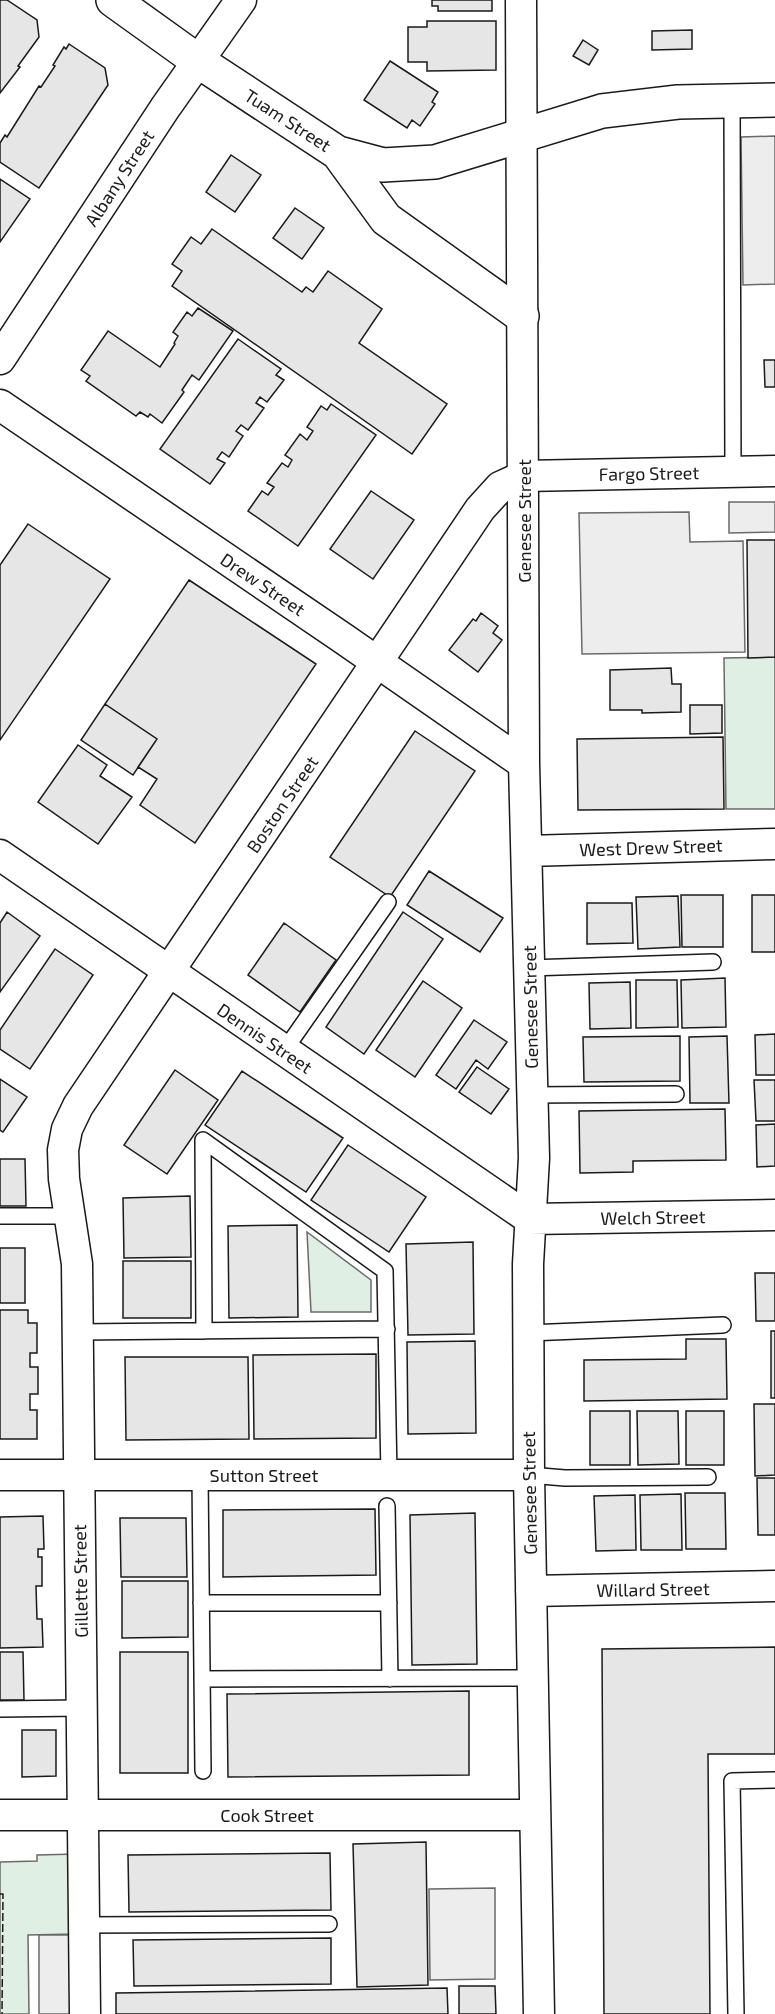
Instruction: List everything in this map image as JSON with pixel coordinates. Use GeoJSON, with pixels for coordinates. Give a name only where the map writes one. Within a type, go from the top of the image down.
{"type":"FeatureCollection","features":[{"type":"Feature","properties":{"kind":"street","name":"Tuam Street"},"geometry":{"type":"LineString","coordinates":[[113,0],[198,61],[338,153],[383,165],[435,162],[602,111],[678,102],[775,100]]}},
{"type":"Feature","properties":{"kind":"street","name":"Albany Street"},"geometry":{"type":"LineString","coordinates":[[0,359],[165,108],[241,0]]}},
{"type":"Feature","properties":{"kind":"street","name":"Genesee Street"},"geometry":{"type":"LineString","coordinates":[[521,0],[524,764],[534,1158],[528,1264],[528,1474],[539,2014]]}},
{"type":"Feature","properties":{"kind":"street"},"geometry":{"type":"LineString","coordinates":[[338,153],[386,219],[522,316]]}},
{"type":"Feature","properties":{"kind":"street","name":"Drew Street"},"geometry":{"type":"LineString","coordinates":[[0,405],[524,764]]}},
{"type":"Feature","properties":{"kind":"street","name":"Fargo Street"},"geometry":{"type":"LineString","coordinates":[[524,476],[775,471]]}},
{"type":"Feature","properties":{"kind":"street","name":"Boston Street"},"geometry":{"type":"LineString","coordinates":[[63,1150],[67,1129],[78,1106],[480,509],[500,487],[524,476]]}},
{"type":"Feature","properties":{"kind":"street","name":"West Drew Street"},"geometry":{"type":"LineString","coordinates":[[527,851],[775,844]]}},
{"type":"Feature","properties":{"kind":"street","name":"Dennis Street"},"geometry":{"type":"LineString","coordinates":[[2,860],[530,1219]]}},
{"type":"Feature","properties":{"kind":"street","name":"Gillette Street"},"geometry":{"type":"LineString","coordinates":[[63,1150],[64,1179],[77,1264],[85,2014]]}},
{"type":"Feature","properties":{"kind":"street","name":"Welch Street"},"geometry":{"type":"LineString","coordinates":[[530,1219],[775,1215]]}},
{"type":"Feature","properties":{"kind":"street","name":"Sutton Street"},"geometry":{"type":"LineString","coordinates":[[0,1474],[528,1474]]}},
{"type":"Feature","properties":{"kind":"street","name":"Willard Street"},"geometry":{"type":"LineString","coordinates":[[531,1591],[775,1586]]}},
{"type":"Feature","properties":{"kind":"street","name":"Cook Street"},"geometry":{"type":"LineString","coordinates":[[0,1815],[534,1815]]}},
{"type":"Feature","properties":{"kind":"lane"},"geometry":{"type":"LineString","coordinates":[[732,101],[733,472]]}},
{"type":"Feature","properties":{"kind":"lane"},"geometry":{"type":"LineString","coordinates":[[284,1052],[388,902]]}},
{"type":"Feature","properties":{"kind":"lane"},"geometry":{"type":"LineString","coordinates":[[529,968],[713,962]]}},
{"type":"Feature","properties":{"kind":"lane"},"geometry":{"type":"LineString","coordinates":[[531,1095],[676,1094]]}},
{"type":"Feature","properties":{"kind":"lane"},"geometry":{"type":"LineString","coordinates":[[204,1331],[203,1140],[386,1271],[389,1474]]}},
{"type":"Feature","properties":{"kind":"lane"},"geometry":{"type":"LineString","coordinates":[[0,1216],[71,1216]]}},
{"type":"Feature","properties":{"kind":"lane"},"geometry":{"type":"LineString","coordinates":[[528,1333],[723,1325]]}},
{"type":"Feature","properties":{"kind":"lane"},"geometry":{"type":"LineString","coordinates":[[78,1332],[387,1329]]}},
{"type":"Feature","properties":{"kind":"lane"},"geometry":{"type":"LineString","coordinates":[[200,1474],[203,1771]]}},
{"type":"Feature","properties":{"kind":"lane"},"geometry":{"type":"LineString","coordinates":[[528,1474],[565,1478],[708,1477]]}},
{"type":"Feature","properties":{"kind":"lane"},"geometry":{"type":"LineString","coordinates":[[387,1506],[390,1679]]}},
{"type":"Feature","properties":{"kind":"lane"},"geometry":{"type":"LineString","coordinates":[[201,1603],[389,1603]]}},
{"type":"Feature","properties":{"kind":"lane"},"geometry":{"type":"LineString","coordinates":[[202,1679],[532,1678]]}},
{"type":"Feature","properties":{"kind":"lane"},"geometry":{"type":"LineString","coordinates":[[0,1709],[81,1708]]}},
{"type":"Feature","properties":{"kind":"lane"},"geometry":{"type":"LineString","coordinates":[[736,2014],[732,1781],[775,1780]]}},
{"type":"Feature","properties":{"kind":"lane"},"geometry":{"type":"LineString","coordinates":[[84,1925],[329,1924]]}},
{"type":"Feature","properties":{"kind":"green space"},"geometry":{"type":"Polygon","coordinates":[[[775,657],[775,809],[726,809],[724,658],[775,657]]]}},
{"type":"Feature","properties":{"kind":"green space"},"geometry":{"type":"Polygon","coordinates":[[[307,1232],[371,1280],[371,1312],[311,1312],[307,1232]]]}},
{"type":"Feature","properties":{"kind":"green space"},"geometry":{"type":"Polygon","coordinates":[[[78,1854],[75,1934],[28,1935],[29,2014],[0,2014],[0,1862],[37,1861],[37,1855],[78,1854]]]}},
{"type":"Feature","properties":{"kind":"shaded area"},"geometry":{"type":"Polygon","coordinates":[[[775,136],[775,284],[743,285],[741,137],[775,136]]]}},
{"type":"Feature","properties":{"kind":"shaded area"},"geometry":{"type":"Polygon","coordinates":[[[729,502],[775,502],[775,532],[729,533],[729,502]]]}},
{"type":"Feature","properties":{"kind":"shaded area"},"geometry":{"type":"Polygon","coordinates":[[[689,512],[690,542],[743,541],[745,652],[582,654],[579,513],[689,512]]]}},
{"type":"Feature","properties":{"kind":"shaded area"},"geometry":{"type":"Polygon","coordinates":[[[495,1888],[495,1979],[430,1980],[429,1889],[495,1888]]]}},
{"type":"Feature","properties":{"kind":"shaded area"},"geometry":{"type":"Polygon","coordinates":[[[39,1935],[71,1935],[72,2014],[39,2014],[39,1935]]]}},
{"type":"Feature","properties":{"kind":"building"},"geometry":{"type":"Polygon","coordinates":[[[0,0],[7,0],[37,20],[39,37],[0,93],[0,0]]]}},
{"type":"Feature","properties":{"kind":"building"},"geometry":{"type":"Polygon","coordinates":[[[432,0],[492,0],[492,11],[438,11],[438,6],[432,6],[432,0]]]}},
{"type":"Feature","properties":{"kind":"building"},"geometry":{"type":"Polygon","coordinates":[[[427,21],[496,21],[496,70],[427,71],[427,62],[408,62],[408,27],[427,27],[427,21]]]}},
{"type":"Feature","properties":{"kind":"building"},"geometry":{"type":"Polygon","coordinates":[[[692,30],[692,49],[652,50],[652,31],[692,30]]]}},
{"type":"Feature","properties":{"kind":"building"},"geometry":{"type":"Polygon","coordinates":[[[583,40],[598,50],[589,65],[573,56],[583,40]]]}},
{"type":"Feature","properties":{"kind":"building"},"geometry":{"type":"Polygon","coordinates":[[[69,44],[105,68],[108,85],[39,188],[0,162],[0,143],[5,135],[7,137],[39,86],[41,87],[55,66],[53,65],[64,47],[66,49],[69,44]]]}},
{"type":"Feature","properties":{"kind":"building"},"geometry":{"type":"Polygon","coordinates":[[[390,61],[438,92],[432,102],[435,104],[420,126],[412,120],[407,128],[364,100],[390,61]]]}},
{"type":"Feature","properties":{"kind":"building"},"geometry":{"type":"Polygon","coordinates":[[[231,155],[261,175],[235,212],[206,192],[231,155]]]}},
{"type":"Feature","properties":{"kind":"building"},"geometry":{"type":"Polygon","coordinates":[[[0,179],[30,199],[0,242],[0,179]]]}},
{"type":"Feature","properties":{"kind":"building"},"geometry":{"type":"Polygon","coordinates":[[[295,208],[324,228],[302,259],[273,238],[295,208]]]}},
{"type":"Feature","properties":{"kind":"building"},"geometry":{"type":"Polygon","coordinates":[[[212,229],[302,292],[306,287],[313,292],[328,271],[382,309],[359,343],[447,404],[412,454],[172,286],[182,271],[172,264],[191,237],[201,244],[212,229]]]}},
{"type":"Feature","properties":{"kind":"building"},"geometry":{"type":"Polygon","coordinates":[[[198,308],[233,331],[199,380],[192,375],[182,390],[184,392],[162,423],[150,414],[148,417],[140,412],[136,416],[86,381],[90,376],[81,370],[108,331],[160,367],[178,336],[173,332],[187,312],[192,316],[198,308]]]}},
{"type":"Feature","properties":{"kind":"building"},"geometry":{"type":"Polygon","coordinates":[[[238,339],[281,369],[276,375],[284,380],[267,402],[260,397],[256,403],[264,408],[248,430],[241,425],[236,431],[243,436],[229,457],[222,452],[217,459],[225,463],[210,484],[160,449],[238,339]]]}},
{"type":"Feature","properties":{"kind":"building"},"geometry":{"type":"Polygon","coordinates":[[[764,360],[775,360],[775,387],[765,387],[764,360]]]}},
{"type":"Feature","properties":{"kind":"building"},"geometry":{"type":"Polygon","coordinates":[[[331,404],[376,435],[298,546],[248,511],[262,491],[268,495],[274,487],[267,483],[282,463],[288,467],[292,460],[285,455],[300,434],[307,440],[313,431],[307,427],[321,406],[327,410],[331,404]]]}},
{"type":"Feature","properties":{"kind":"building"},"geometry":{"type":"Polygon","coordinates":[[[371,491],[414,520],[373,579],[330,549],[371,491]]]}},
{"type":"Feature","properties":{"kind":"building"},"geometry":{"type":"Polygon","coordinates":[[[28,524],[110,579],[0,740],[0,565],[28,524]]]}},
{"type":"Feature","properties":{"kind":"building"},"geometry":{"type":"Polygon","coordinates":[[[747,540],[775,540],[775,657],[748,658],[747,540]]]}},
{"type":"Feature","properties":{"kind":"building"},"geometry":{"type":"Polygon","coordinates":[[[189,580],[316,664],[195,843],[140,805],[157,779],[138,767],[157,739],[105,704],[189,580]]]}},
{"type":"Feature","properties":{"kind":"building"},"geometry":{"type":"Polygon","coordinates":[[[481,613],[498,626],[493,633],[502,640],[478,672],[449,650],[473,619],[476,621],[481,613]]]}},
{"type":"Feature","properties":{"kind":"building"},"geometry":{"type":"Polygon","coordinates":[[[671,668],[672,684],[681,684],[681,712],[642,713],[642,710],[610,710],[610,670],[671,668]]]}},
{"type":"Feature","properties":{"kind":"building"},"geometry":{"type":"Polygon","coordinates":[[[105,704],[157,739],[133,775],[81,740],[105,704]]]}},
{"type":"Feature","properties":{"kind":"building"},"geometry":{"type":"Polygon","coordinates":[[[690,705],[722,705],[722,733],[690,734],[690,705]]]}},
{"type":"Feature","properties":{"kind":"building"},"geometry":{"type":"Polygon","coordinates":[[[415,731],[475,771],[390,897],[330,857],[415,731]]]}},
{"type":"Feature","properties":{"kind":"building"},"geometry":{"type":"Polygon","coordinates":[[[723,737],[724,809],[578,810],[577,739],[723,737]]]}},
{"type":"Feature","properties":{"kind":"building"},"geometry":{"type":"Polygon","coordinates":[[[78,745],[107,765],[100,776],[132,797],[98,844],[38,802],[78,745]]]}},
{"type":"Feature","properties":{"kind":"building"},"geometry":{"type":"Polygon","coordinates":[[[429,871],[503,918],[480,952],[407,905],[429,871]]]}},
{"type":"Feature","properties":{"kind":"building"},"geometry":{"type":"Polygon","coordinates":[[[681,895],[723,895],[723,947],[682,947],[681,895]]]}},
{"type":"Feature","properties":{"kind":"building"},"geometry":{"type":"Polygon","coordinates":[[[752,895],[775,895],[775,952],[752,952],[752,895]]]}},
{"type":"Feature","properties":{"kind":"building"},"geometry":{"type":"Polygon","coordinates":[[[678,896],[680,947],[638,949],[636,897],[678,896]]]}},
{"type":"Feature","properties":{"kind":"building"},"geometry":{"type":"Polygon","coordinates":[[[587,903],[632,903],[633,943],[587,944],[587,903]]]}},
{"type":"Feature","properties":{"kind":"building"},"geometry":{"type":"Polygon","coordinates":[[[7,912],[40,936],[0,992],[0,923],[7,912]]]}},
{"type":"Feature","properties":{"kind":"building"},"geometry":{"type":"Polygon","coordinates":[[[403,912],[443,939],[364,1054],[326,1027],[403,912]]]}},
{"type":"Feature","properties":{"kind":"building"},"geometry":{"type":"Polygon","coordinates":[[[284,923],[336,960],[300,1012],[248,975],[284,923]]]}},
{"type":"Feature","properties":{"kind":"building"},"geometry":{"type":"Polygon","coordinates":[[[55,949],[93,975],[30,1069],[0,1049],[0,1030],[55,949]]]}},
{"type":"Feature","properties":{"kind":"building"},"geometry":{"type":"Polygon","coordinates":[[[725,978],[726,1027],[682,1028],[681,980],[725,978]]]}},
{"type":"Feature","properties":{"kind":"building"},"geometry":{"type":"Polygon","coordinates":[[[636,980],[677,980],[678,1027],[636,1028],[636,980]]]}},
{"type":"Feature","properties":{"kind":"building"},"geometry":{"type":"Polygon","coordinates":[[[423,981],[462,1008],[415,1077],[376,1050],[423,981]]]}},
{"type":"Feature","properties":{"kind":"building"},"geometry":{"type":"Polygon","coordinates":[[[630,982],[631,1028],[590,1029],[589,983],[630,982]]]}},
{"type":"Feature","properties":{"kind":"building"},"geometry":{"type":"Polygon","coordinates":[[[474,1020],[507,1042],[488,1069],[476,1060],[456,1089],[436,1075],[474,1020]]]}},
{"type":"Feature","properties":{"kind":"building"},"geometry":{"type":"Polygon","coordinates":[[[775,1034],[775,1075],[756,1075],[755,1035],[775,1034]]]}},
{"type":"Feature","properties":{"kind":"building"},"geometry":{"type":"Polygon","coordinates":[[[680,1036],[680,1081],[584,1082],[583,1037],[680,1036]]]}},
{"type":"Feature","properties":{"kind":"building"},"geometry":{"type":"Polygon","coordinates":[[[727,1036],[729,1103],[690,1103],[689,1037],[727,1036]]]}},
{"type":"Feature","properties":{"kind":"building"},"geometry":{"type":"Polygon","coordinates":[[[477,1067],[509,1089],[491,1114],[459,1092],[477,1067]]]}},
{"type":"Feature","properties":{"kind":"building"},"geometry":{"type":"Polygon","coordinates":[[[175,1070],[218,1100],[167,1174],[124,1145],[175,1070]]]}},
{"type":"Feature","properties":{"kind":"building"},"geometry":{"type":"Polygon","coordinates":[[[242,1071],[343,1138],[306,1192],[205,1125],[242,1071]]]}},
{"type":"Feature","properties":{"kind":"building"},"geometry":{"type":"Polygon","coordinates":[[[0,1079],[27,1097],[3,1132],[0,1130],[0,1079]]]}},
{"type":"Feature","properties":{"kind":"building"},"geometry":{"type":"Polygon","coordinates":[[[754,1080],[775,1080],[775,1121],[756,1121],[754,1080]]]}},
{"type":"Feature","properties":{"kind":"building"},"geometry":{"type":"Polygon","coordinates":[[[725,1109],[726,1160],[633,1161],[633,1172],[580,1173],[579,1111],[725,1109]]]}},
{"type":"Feature","properties":{"kind":"building"},"geometry":{"type":"Polygon","coordinates":[[[775,1124],[775,1166],[757,1167],[756,1125],[775,1124]]]}},
{"type":"Feature","properties":{"kind":"building"},"geometry":{"type":"Polygon","coordinates":[[[348,1145],[426,1197],[389,1252],[311,1200],[348,1145]]]}},
{"type":"Feature","properties":{"kind":"building"},"geometry":{"type":"Polygon","coordinates":[[[0,1159],[25,1159],[26,1206],[0,1206],[0,1159]]]}},
{"type":"Feature","properties":{"kind":"building"},"geometry":{"type":"Polygon","coordinates":[[[190,1196],[191,1257],[124,1258],[123,1198],[190,1196]]]}},
{"type":"Feature","properties":{"kind":"building"},"geometry":{"type":"Polygon","coordinates":[[[297,1225],[298,1317],[229,1318],[228,1226],[297,1225]]]}},
{"type":"Feature","properties":{"kind":"building"},"geometry":{"type":"Polygon","coordinates":[[[473,1242],[474,1334],[408,1335],[406,1244],[473,1242]]]}},
{"type":"Feature","properties":{"kind":"building"},"geometry":{"type":"Polygon","coordinates":[[[0,1248],[25,1248],[25,1303],[0,1303],[0,1248]]]}},
{"type":"Feature","properties":{"kind":"building"},"geometry":{"type":"Polygon","coordinates":[[[123,1261],[191,1261],[191,1318],[123,1318],[123,1261]]]}},
{"type":"Feature","properties":{"kind":"building"},"geometry":{"type":"Polygon","coordinates":[[[755,1273],[775,1273],[775,1321],[756,1321],[755,1273]]]}},
{"type":"Feature","properties":{"kind":"building"},"geometry":{"type":"Polygon","coordinates":[[[0,1310],[28,1310],[28,1323],[37,1323],[37,1353],[30,1353],[30,1367],[38,1367],[38,1394],[30,1394],[30,1410],[37,1410],[37,1439],[0,1439],[0,1310]]]}},
{"type":"Feature","properties":{"kind":"building"},"geometry":{"type":"Polygon","coordinates":[[[771,1331],[775,1331],[775,1398],[771,1398],[771,1331]]]}},
{"type":"Feature","properties":{"kind":"building"},"geometry":{"type":"Polygon","coordinates":[[[686,1339],[726,1339],[727,1399],[584,1401],[584,1360],[686,1359],[686,1339]]]}},
{"type":"Feature","properties":{"kind":"building"},"geometry":{"type":"Polygon","coordinates":[[[475,1341],[476,1433],[408,1434],[407,1342],[475,1341]]]}},
{"type":"Feature","properties":{"kind":"building"},"geometry":{"type":"Polygon","coordinates":[[[376,1354],[376,1438],[254,1439],[253,1355],[376,1354]]]}},
{"type":"Feature","properties":{"kind":"building"},"geometry":{"type":"Polygon","coordinates":[[[125,1357],[248,1357],[249,1439],[126,1440],[125,1357]]]}},
{"type":"Feature","properties":{"kind":"building"},"geometry":{"type":"Polygon","coordinates":[[[754,1404],[775,1404],[775,1475],[755,1476],[754,1404]]]}},
{"type":"Feature","properties":{"kind":"building"},"geometry":{"type":"Polygon","coordinates":[[[590,1411],[630,1411],[630,1465],[590,1465],[590,1411]]]}},
{"type":"Feature","properties":{"kind":"building"},"geometry":{"type":"Polygon","coordinates":[[[637,1411],[678,1411],[679,1464],[638,1465],[637,1411]]]}},
{"type":"Feature","properties":{"kind":"building"},"geometry":{"type":"Polygon","coordinates":[[[686,1411],[724,1411],[724,1465],[686,1465],[686,1411]]]}},
{"type":"Feature","properties":{"kind":"building"},"geometry":{"type":"Polygon","coordinates":[[[757,1478],[775,1478],[775,1535],[758,1535],[757,1478]]]}},
{"type":"Feature","properties":{"kind":"building"},"geometry":{"type":"Polygon","coordinates":[[[685,1493],[725,1493],[726,1549],[686,1549],[685,1493]]]}},
{"type":"Feature","properties":{"kind":"building"},"geometry":{"type":"Polygon","coordinates":[[[681,1494],[682,1550],[641,1550],[640,1495],[681,1494]]]}},
{"type":"Feature","properties":{"kind":"building"},"geometry":{"type":"Polygon","coordinates":[[[635,1495],[636,1550],[596,1551],[594,1496],[635,1495]]]}},
{"type":"Feature","properties":{"kind":"building"},"geometry":{"type":"Polygon","coordinates":[[[375,1509],[376,1575],[223,1577],[223,1510],[375,1509]]]}},
{"type":"Feature","properties":{"kind":"building"},"geometry":{"type":"Polygon","coordinates":[[[475,1513],[477,1664],[412,1665],[410,1515],[475,1513]]]}},
{"type":"Feature","properties":{"kind":"building"},"geometry":{"type":"Polygon","coordinates":[[[43,1516],[44,1549],[38,1549],[38,1557],[42,1557],[42,1586],[36,1586],[37,1619],[42,1619],[43,1647],[0,1648],[0,1517],[43,1516]]]}},
{"type":"Feature","properties":{"kind":"building"},"geometry":{"type":"Polygon","coordinates":[[[120,1518],[186,1518],[187,1577],[121,1577],[120,1518]]]}},
{"type":"Feature","properties":{"kind":"building"},"geometry":{"type":"Polygon","coordinates":[[[122,1581],[188,1581],[188,1637],[122,1638],[122,1581]]]}},
{"type":"Feature","properties":{"kind":"building"},"geometry":{"type":"Polygon","coordinates":[[[775,1647],[775,1754],[708,1754],[710,2014],[604,2014],[602,1649],[775,1647]]]}},
{"type":"Feature","properties":{"kind":"building"},"geometry":{"type":"Polygon","coordinates":[[[0,1652],[23,1652],[24,1700],[0,1700],[0,1652]]]}},
{"type":"Feature","properties":{"kind":"building"},"geometry":{"type":"Polygon","coordinates":[[[120,1652],[188,1652],[188,1773],[120,1773],[120,1652]]]}},
{"type":"Feature","properties":{"kind":"building"},"geometry":{"type":"Polygon","coordinates":[[[469,1691],[469,1775],[228,1777],[227,1694],[469,1691]]]}},
{"type":"Feature","properties":{"kind":"building"},"geometry":{"type":"Polygon","coordinates":[[[22,1730],[56,1730],[56,1776],[22,1777],[22,1730]]]}},
{"type":"Feature","properties":{"kind":"building"},"geometry":{"type":"Polygon","coordinates":[[[426,1842],[428,1985],[357,1987],[353,1844],[426,1842]]]}},
{"type":"Feature","properties":{"kind":"building"},"geometry":{"type":"Polygon","coordinates":[[[330,1853],[331,1910],[129,1912],[128,1855],[330,1853]]]}},
{"type":"Feature","properties":{"kind":"building"},"geometry":{"type":"Polygon","coordinates":[[[331,1938],[331,1984],[134,1986],[133,1940],[331,1938]]]}},
{"type":"Feature","properties":{"kind":"building"},"geometry":{"type":"Polygon","coordinates":[[[459,1986],[495,1986],[496,2014],[459,2014],[459,1986]]]}},
{"type":"Feature","properties":{"kind":"building"},"geometry":{"type":"Polygon","coordinates":[[[447,1988],[448,2014],[116,2014],[116,1993],[447,1988]]]}},
{"type":"Feature","properties":{"kind":"fence"},"geometry":{"type":"LineString","coordinates":[[0,1894],[3,1894],[2,2014]]}}]}
